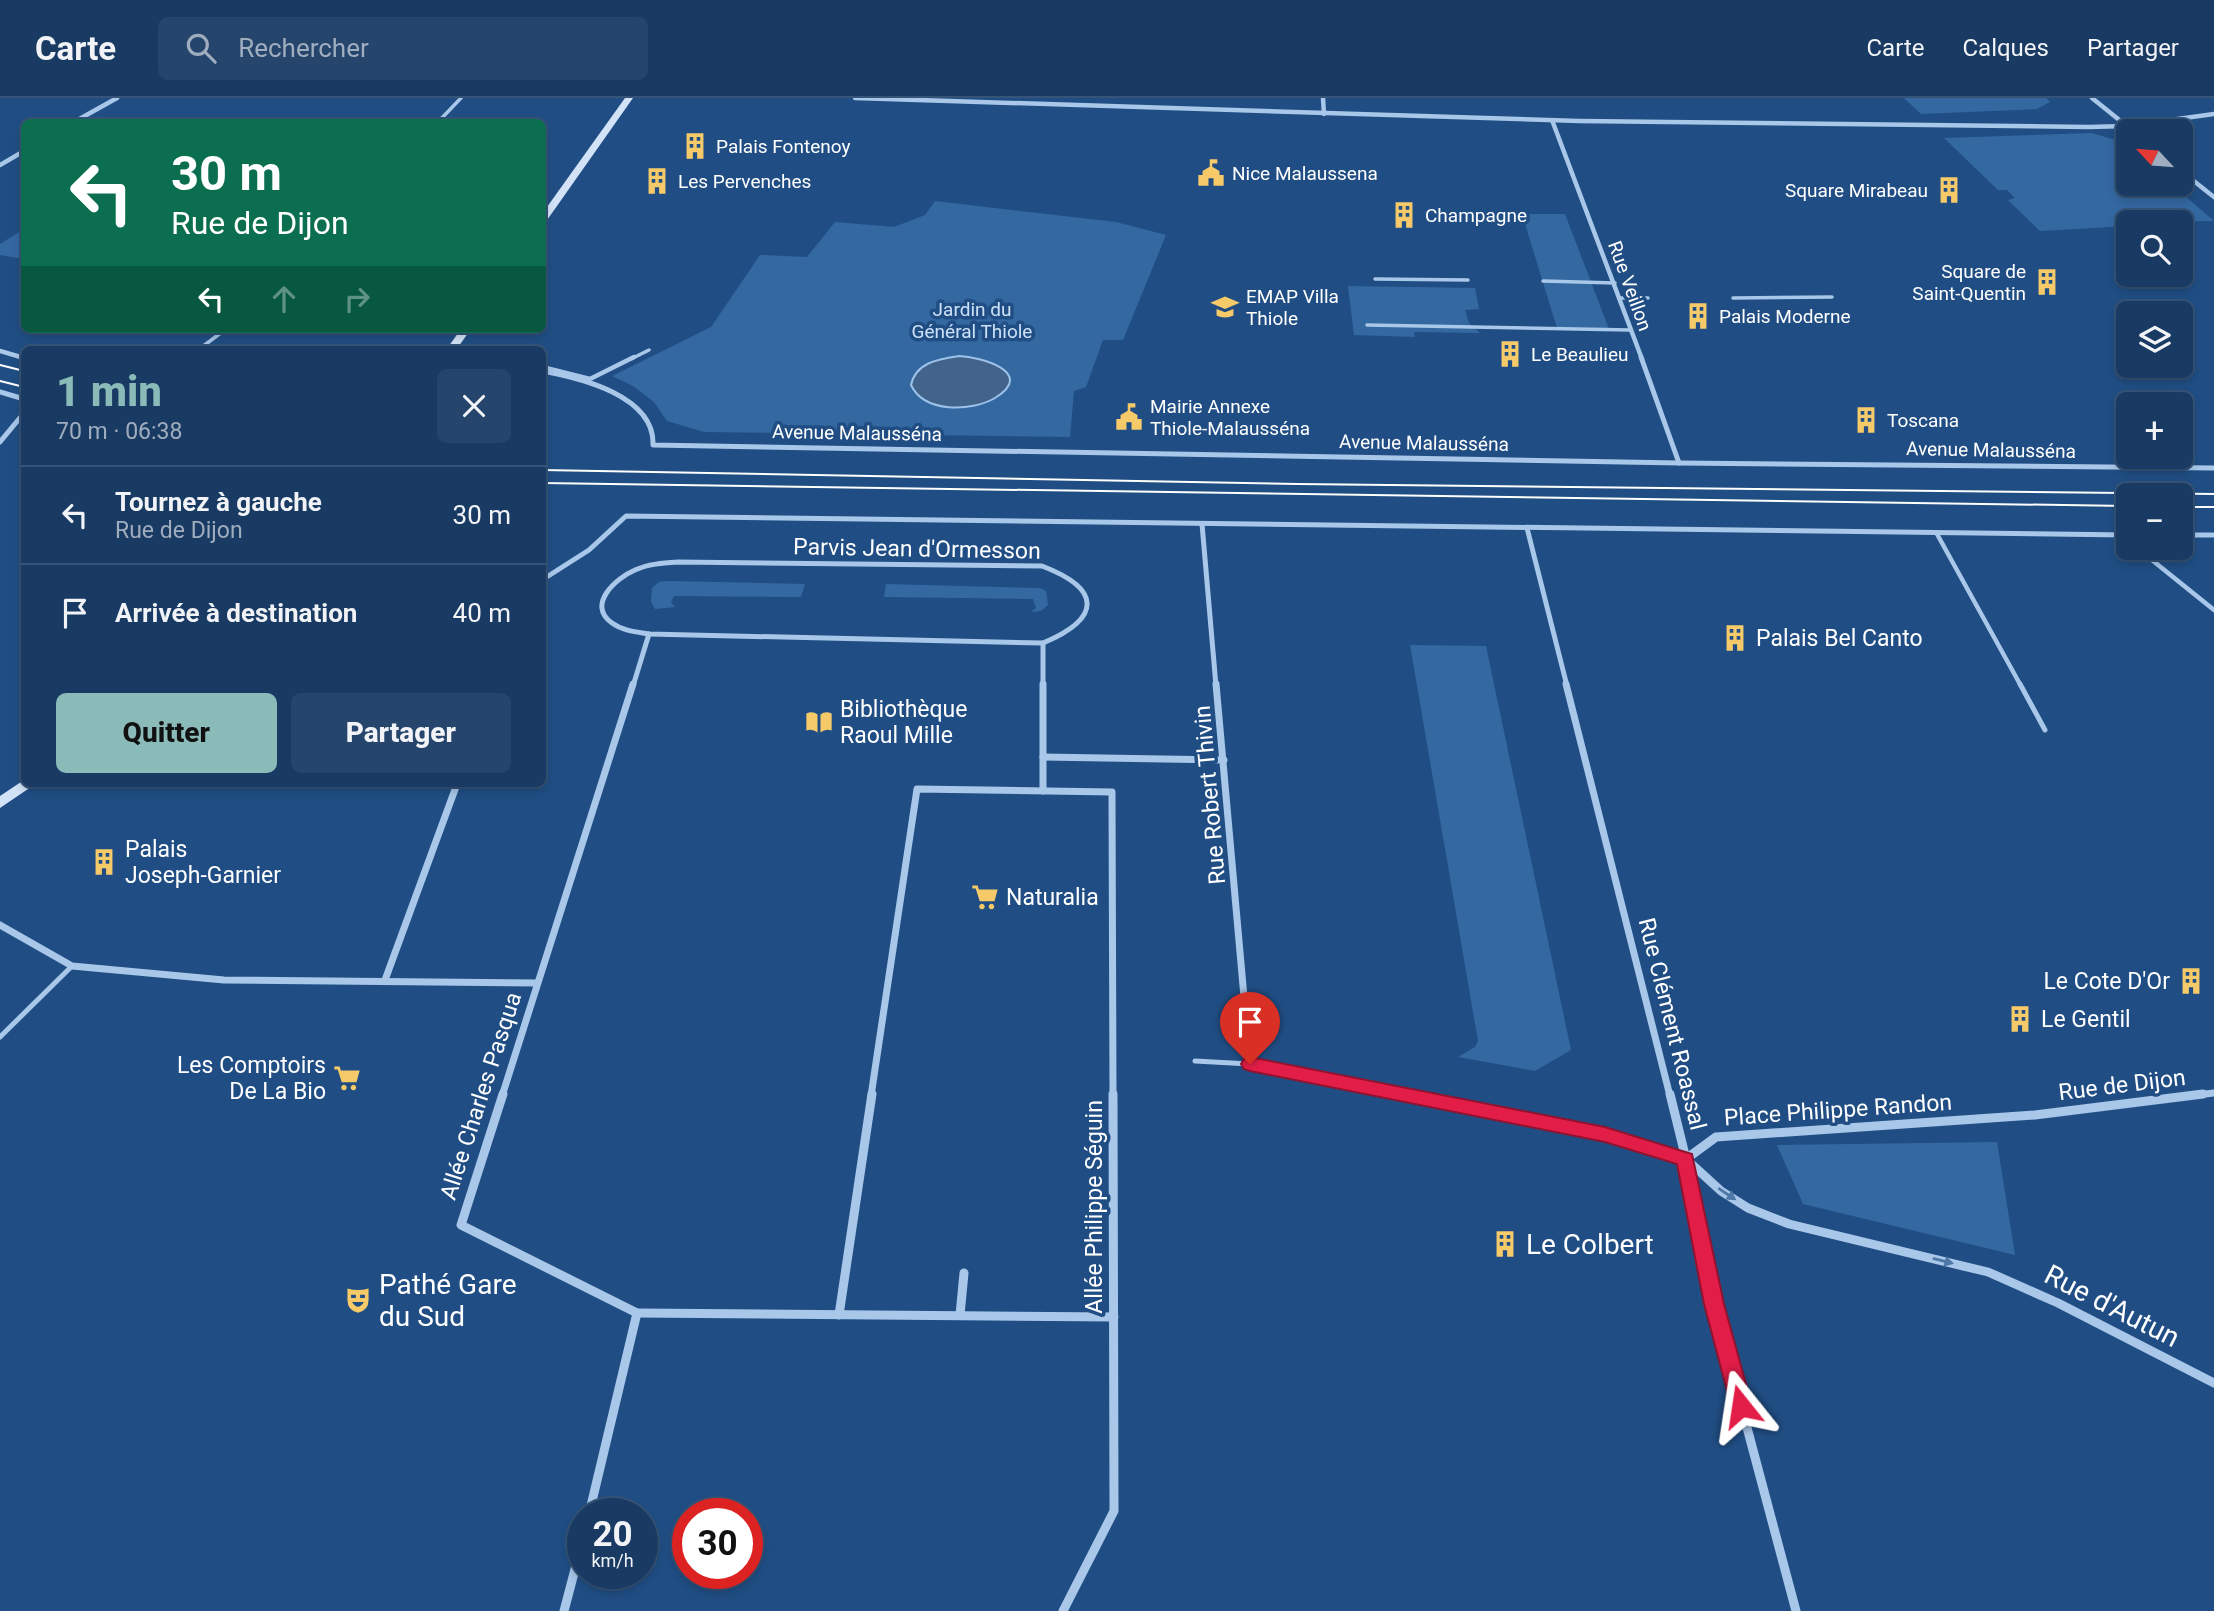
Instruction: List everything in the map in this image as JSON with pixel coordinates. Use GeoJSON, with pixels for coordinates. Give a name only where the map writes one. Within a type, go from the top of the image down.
{"type":"FeatureCollection","features":[{"type":"Feature","properties":{"kind":"main road"},"geometry":{"type":"LineString","coordinates":[[546,214],[629,98]]}},
{"type":"Feature","properties":{"kind":"main road"},"geometry":{"type":"LineString","coordinates":[[0,803],[22,787]]}},
{"type":"Feature","properties":{"kind":"street"},"geometry":{"type":"LineString","coordinates":[[79,119],[117,98]]}},
{"type":"Feature","properties":{"kind":"street"},"geometry":{"type":"LineString","coordinates":[[855,98],[1552,120],[2116,126]]}},
{"type":"Feature","properties":{"kind":"street"},"geometry":{"type":"LineString","coordinates":[[1323,98],[1324,114]]}},
{"type":"Feature","properties":{"kind":"street"},"geometry":{"type":"LineString","coordinates":[[2092,98],[2118,119]]}},
{"type":"Feature","properties":{"kind":"street"},"geometry":{"type":"LineString","coordinates":[[2178,119],[2214,114]]}},
{"type":"Feature","properties":{"kind":"street","name":"Rue Veillon"},"geometry":{"type":"LineString","coordinates":[[1552,120],[1615,282],[1679,463]]}},
{"type":"Feature","properties":{"kind":"street"},"geometry":{"type":"LineString","coordinates":[[0,165],[21,153]]}},
{"type":"Feature","properties":{"kind":"street"},"geometry":{"type":"LineString","coordinates":[[2193,180],[2214,197]]}},
{"type":"Feature","properties":{"kind":"street"},"geometry":{"type":"LineString","coordinates":[[0,351],[21,357]]}},
{"type":"Feature","properties":{"kind":"street","name":"Avenue Malausséna"},"geometry":{"type":"LineString","coordinates":[[546,370],[613,393],[637,407],[652,427],[653,445],[1679,463],[2214,468]]}},
{"type":"Feature","properties":{"kind":"street"},"geometry":{"type":"LineString","coordinates":[[0,392],[21,398]]}},
{"type":"Feature","properties":{"kind":"street"},"geometry":{"type":"LineString","coordinates":[[0,442],[21,416]]}},
{"type":"Feature","properties":{"kind":"street"},"geometry":{"type":"LineString","coordinates":[[546,577],[589,550],[625,516],[2116,535]]}},
{"type":"Feature","properties":{"kind":"street","name":"Rue Robert Thivin"},"geometry":{"type":"LineString","coordinates":[[1202,524],[1250,1064]]}},
{"type":"Feature","properties":{"kind":"street","name":"Rue Clément Roassal"},"geometry":{"type":"LineString","coordinates":[[1527,528],[1686,1159],[1714,1304],[1796,1611]]}},
{"type":"Feature","properties":{"kind":"street"},"geometry":{"type":"LineString","coordinates":[[2193,535],[2214,535]]}},
{"type":"Feature","properties":{"kind":"street","name":"Parvis Jean d'Ormesson"},"geometry":{"type":"LineString","coordinates":[[653,564],[1042,566],[1076,580],[1087,596],[1088,609],[1074,629],[1043,643],[649,634],[624,629],[607,619],[602,610],[604,594],[614,581],[632,570],[653,564]]}},
{"type":"Feature","properties":{"kind":"street","name":"Allée Charles Pasqua"},"geometry":{"type":"LineString","coordinates":[[637,1313],[461,1225],[649,634]]}},
{"type":"Feature","properties":{"kind":"street"},"geometry":{"type":"LineString","coordinates":[[839,1315],[918,789],[1043,791],[1043,643]]}},
{"type":"Feature","properties":{"kind":"street"},"geometry":{"type":"LineString","coordinates":[[1043,757],[1224,760]]}},
{"type":"Feature","properties":{"kind":"street"},"geometry":{"type":"LineString","coordinates":[[385,980],[456,787]]}},
{"type":"Feature","properties":{"kind":"street","name":"Allée Philippe Séguin"},"geometry":{"type":"LineString","coordinates":[[1043,791],[1112,792],[1114,1511],[1063,1611]]}},
{"type":"Feature","properties":{"kind":"street"},"geometry":{"type":"LineString","coordinates":[[0,925],[72,966],[224,979],[537,983]]}},
{"type":"Feature","properties":{"kind":"street"},"geometry":{"type":"LineString","coordinates":[[1250,1064],[1605,1134],[1686,1159]]}},
{"type":"Feature","properties":{"kind":"street","name":"Rue de Dijon"},"geometry":{"type":"LineString","coordinates":[[2035,1115],[2214,1093]]}},
{"type":"Feature","properties":{"kind":"street","name":"Place Philippe Randon"},"geometry":{"type":"LineString","coordinates":[[1686,1159],[1716,1137],[2035,1115]]}},
{"type":"Feature","properties":{"kind":"street","name":"Rue d'Autun"},"geometry":{"type":"LineString","coordinates":[[1686,1159],[1721,1191],[1789,1224],[1988,1272],[2057,1303],[2214,1384]]}},
{"type":"Feature","properties":{"kind":"street"},"geometry":{"type":"LineString","coordinates":[[960,1315],[964,1273]]}},
{"type":"Feature","properties":{"kind":"street"},"geometry":{"type":"LineString","coordinates":[[593,1498],[637,1313],[1114,1317]]}},
{"type":"Feature","properties":{"kind":"street"},"geometry":{"type":"LineString","coordinates":[[564,1611],[570,1589]]}},
{"type":"Feature","properties":{"kind":"lane"},"geometry":{"type":"LineString","coordinates":[[441,119],[461,98]]}},
{"type":"Feature","properties":{"kind":"lane"},"geometry":{"type":"LineString","coordinates":[[1098,107],[1100,98]]}},
{"type":"Feature","properties":{"kind":"lane"},"geometry":{"type":"LineString","coordinates":[[1375,279],[1468,281]]}},
{"type":"Feature","properties":{"kind":"lane"},"geometry":{"type":"LineString","coordinates":[[1543,281],[1615,282]]}},
{"type":"Feature","properties":{"kind":"lane"},"geometry":{"type":"LineString","coordinates":[[1733,298],[1832,297]]}},
{"type":"Feature","properties":{"kind":"lane"},"geometry":{"type":"LineString","coordinates":[[1619,298],[1648,298]]}},
{"type":"Feature","properties":{"kind":"lane"},"geometry":{"type":"LineString","coordinates":[[1367,325],[1630,330]]}},
{"type":"Feature","properties":{"kind":"lane"},"geometry":{"type":"LineString","coordinates":[[203,346],[221,333]]}},
{"type":"Feature","properties":{"kind":"lane"},"geometry":{"type":"LineString","coordinates":[[546,370],[590,379],[649,350]]}},
{"type":"Feature","properties":{"kind":"lane"},"geometry":{"type":"LineString","coordinates":[[1937,534],[2045,730]]}},
{"type":"Feature","properties":{"kind":"lane"},"geometry":{"type":"LineString","coordinates":[[2152,560],[2214,610]]}},
{"type":"Feature","properties":{"kind":"lane"},"geometry":{"type":"LineString","coordinates":[[0,1037],[72,966]]}},
{"type":"Feature","properties":{"kind":"lane"},"geometry":{"type":"LineString","coordinates":[[1195,1061],[1250,1064]]}},
{"type":"Feature","properties":{"kind":"green space"},"geometry":{"type":"Polygon","coordinates":[[[1904,98],[2046,98],[2050,102],[2037,109],[1921,114],[1904,98]]]}},
{"type":"Feature","properties":{"kind":"green space"},"geometry":{"type":"Polygon","coordinates":[[[2091,133],[2116,140],[2116,196],[2185,196],[2214,221],[2193,221],[2193,210],[2116,210],[2116,227],[2040,231],[2008,200],[2015,198],[2007,190],[1998,190],[1944,138],[2091,133]]]}},
{"type":"Feature","properties":{"kind":"green space","name":"Jardin du Général Thiole"},"geometry":{"type":"Polygon","coordinates":[[[935,201],[1116,222],[1166,235],[1123,340],[1103,340],[1086,387],[1074,391],[1070,437],[704,432],[667,421],[654,402],[633,386],[612,376],[711,327],[760,255],[807,257],[835,222],[894,227],[925,215],[935,201]]]}},
{"type":"Feature","properties":{"kind":"green space"},"geometry":{"type":"Polygon","coordinates":[[[1522,214],[1565,214],[1609,329],[1557,328],[1522,214]]]}},
{"type":"Feature","properties":{"kind":"green space"},"geometry":{"type":"Polygon","coordinates":[[[21,231],[21,258],[0,255],[0,244],[21,231]]]}},
{"type":"Feature","properties":{"kind":"green space"},"geometry":{"type":"Polygon","coordinates":[[[1348,286],[1475,288],[1479,309],[1465,310],[1469,323],[1480,333],[1414,332],[1415,337],[1354,335],[1348,286]]]}},
{"type":"Feature","properties":{"kind":"green space"},"geometry":{"type":"Polygon","coordinates":[[[659,582],[805,584],[801,597],[674,596],[671,602],[675,607],[655,609],[651,602],[652,588],[659,582]]]}},
{"type":"Feature","properties":{"kind":"green space"},"geometry":{"type":"Polygon","coordinates":[[[886,584],[1040,588],[1046,591],[1048,605],[1041,611],[1031,612],[1036,608],[1033,599],[884,597],[886,584]]]}},
{"type":"Feature","properties":{"kind":"green space"},"geometry":{"type":"Polygon","coordinates":[[[1410,645],[1486,646],[1571,1050],[1535,1071],[1458,1057],[1475,1047],[1478,1041],[1410,645]]]}},
{"type":"Feature","properties":{"kind":"green space"},"geometry":{"type":"Polygon","coordinates":[[[1997,1142],[2015,1255],[1803,1204],[1777,1145],[1997,1142]]]}},
{"type":"Feature","properties":{"kind":"shaded area"},"geometry":{"type":"Polygon","coordinates":[[[959,356],[979,359],[1001,368],[1008,374],[1010,381],[1006,389],[985,403],[961,407],[937,405],[917,394],[911,385],[918,371],[936,360],[959,356]]]}},
{"type":"Feature","properties":{"kind":"tram line"},"geometry":{"type":"LineString","coordinates":[[0,365],[21,370]]}},
{"type":"Feature","properties":{"kind":"tram line"},"geometry":{"type":"LineString","coordinates":[[0,381],[21,386]]}},
{"type":"Feature","properties":{"kind":"tram line"},"geometry":{"type":"LineString","coordinates":[[546,470],[1297,484],[2214,494]]}},
{"type":"Feature","properties":{"kind":"tram line"},"geometry":{"type":"LineString","coordinates":[[546,483],[2116,506]]}},
{"type":"Feature","properties":{"kind":"tram line"},"geometry":{"type":"LineString","coordinates":[[2193,507],[2214,507]]}},
{"type":"Feature","properties":{"kind":"place","name":"Palais Fontenoy"},"geometry":{"type":"Point","coordinates":[695,146]}},
{"type":"Feature","properties":{"kind":"place","name":"Nice Malaussena"},"geometry":{"type":"Point","coordinates":[1211,173]}},
{"type":"Feature","properties":{"kind":"place","name":"Les Pervenches"},"geometry":{"type":"Point","coordinates":[657,181]}},
{"type":"Feature","properties":{"kind":"place","name":"Square Mirabeau"},"geometry":{"type":"Point","coordinates":[1949,190]}},
{"type":"Feature","properties":{"kind":"place","name":"Champagne"},"geometry":{"type":"Point","coordinates":[1404,215]}},
{"type":"Feature","properties":{"kind":"place","name":"Square de Saint-Quentin"},"geometry":{"type":"Point","coordinates":[2047,282]}},
{"type":"Feature","properties":{"kind":"place","name":"EMAP Villa Thiole"},"geometry":{"type":"Point","coordinates":[1225,307]}},
{"type":"Feature","properties":{"kind":"place","name":"Palais Moderne"},"geometry":{"type":"Point","coordinates":[1698,316]}},
{"type":"Feature","properties":{"kind":"place","name":"Le Beaulieu"},"geometry":{"type":"Point","coordinates":[1510,354]}},
{"type":"Feature","properties":{"kind":"place","name":"Mairie Annexe Thiole-Malausséna"},"geometry":{"type":"Point","coordinates":[1129,417]}},
{"type":"Feature","properties":{"kind":"place","name":"Toscana"},"geometry":{"type":"Point","coordinates":[1866,420]}},
{"type":"Feature","properties":{"kind":"place","name":"Palais Bel Canto"},"geometry":{"type":"Point","coordinates":[1735,638]}},
{"type":"Feature","properties":{"kind":"place","name":"Bibliothèque Raoul Mille"},"geometry":{"type":"Point","coordinates":[819,722]}},
{"type":"Feature","properties":{"kind":"place","name":"Palais Joseph-Garnier"},"geometry":{"type":"Point","coordinates":[104,862]}},
{"type":"Feature","properties":{"kind":"place","name":"Naturalia"},"geometry":{"type":"Point","coordinates":[985,897]}},
{"type":"Feature","properties":{"kind":"place","name":"Le Cote D'Or"},"geometry":{"type":"Point","coordinates":[2191,981]}},
{"type":"Feature","properties":{"kind":"place","name":"Le Gentil"},"geometry":{"type":"Point","coordinates":[2020,1019]}},
{"type":"Feature","properties":{"kind":"place","name":"Les Comptoirs De La Bio"},"geometry":{"type":"Point","coordinates":[347,1078]}},
{"type":"Feature","properties":{"kind":"place","name":"Le Colbert"},"geometry":{"type":"Point","coordinates":[1505,1244]}},
{"type":"Feature","properties":{"kind":"place","name":"Pathé Gare du Sud"},"geometry":{"type":"Point","coordinates":[358,1300]}},
{"type":"Feature","properties":{"kind":"route"},"geometry":{"type":"LineString","coordinates":[[1250,1064],[1605,1134],[1686,1159],[1714,1304],[1741,1406]]}}]}
